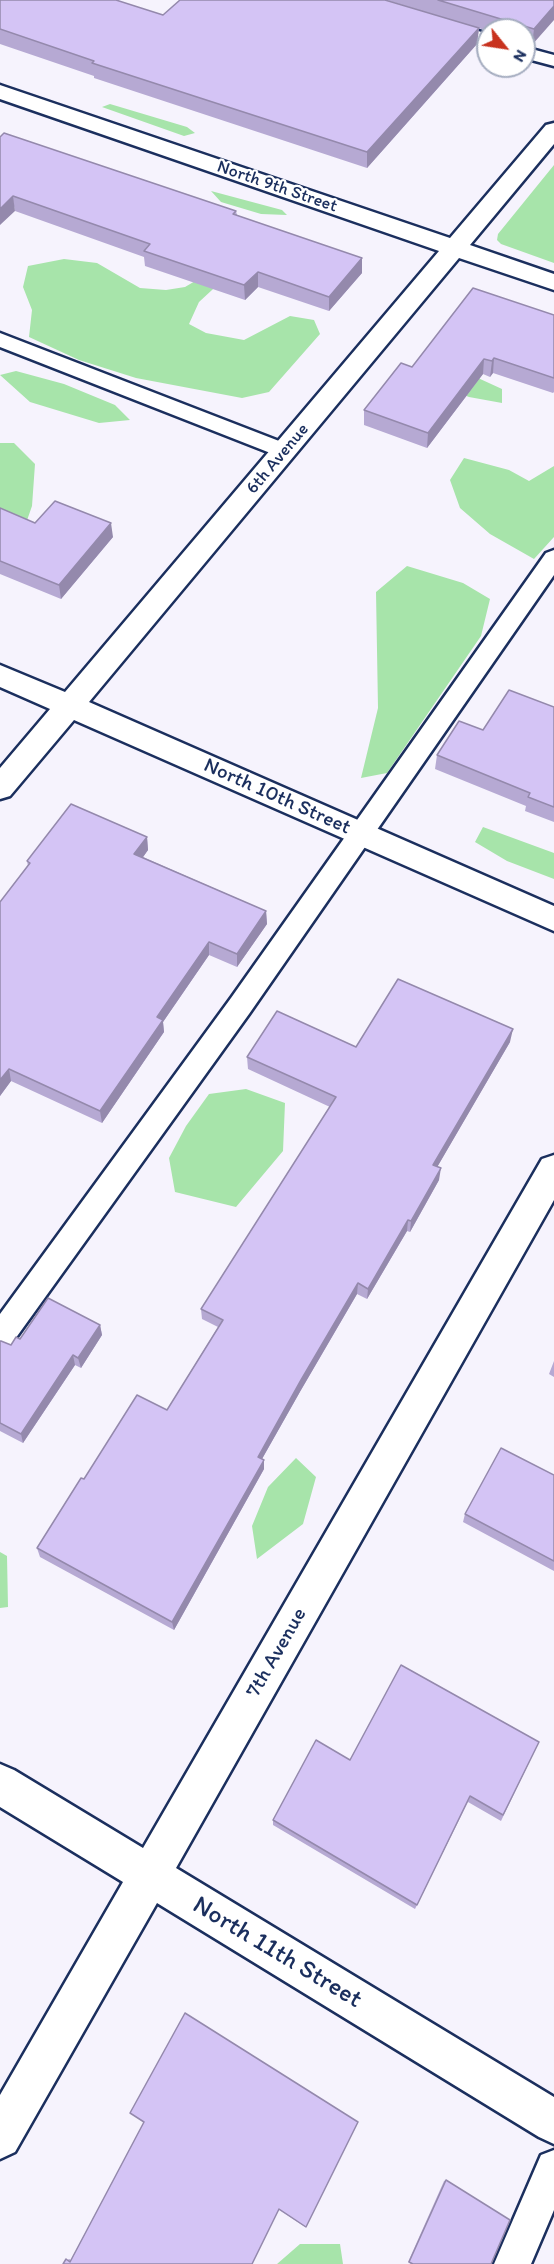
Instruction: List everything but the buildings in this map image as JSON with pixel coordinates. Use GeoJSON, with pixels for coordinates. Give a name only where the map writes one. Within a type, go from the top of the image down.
{"type":"FeatureCollection","features":[{"type":"Feature","properties":{"kind":"street","name":"North 9th Street"},"geometry":{"type":"LineString","coordinates":[[0,92],[554,282]]}},
{"type":"Feature","properties":{"kind":"street","name":"6th Avenue"},"geometry":{"type":"LineString","coordinates":[[0,788],[554,130]]}},
{"type":"Feature","properties":{"kind":"street","name":"North 10th Street"},"geometry":{"type":"LineString","coordinates":[[0,675],[554,919]]}},
{"type":"Feature","properties":{"kind":"street","name":"7th Avenue"},"geometry":{"type":"LineString","coordinates":[[0,2137],[554,1169]]}},
{"type":"Feature","properties":{"kind":"street","name":"North 11th Street"},"geometry":{"type":"LineString","coordinates":[[0,1784],[554,2122]]}},
{"type":"Feature","properties":{"kind":"lane"},"geometry":{"type":"LineString","coordinates":[[433,22],[476,36]]}},
{"type":"Feature","properties":{"kind":"lane"},"geometry":{"type":"LineString","coordinates":[[536,56],[554,61]]}},
{"type":"Feature","properties":{"kind":"lane"},"geometry":{"type":"LineString","coordinates":[[0,340],[285,451]]}},
{"type":"Feature","properties":{"kind":"lane"},"geometry":{"type":"LineString","coordinates":[[0,1337],[240,1006],[359,832],[554,558]]}},
{"type":"Feature","properties":{"kind":"lane"},"geometry":{"type":"LineString","coordinates":[[512,2264],[554,2168]]}},
{"type":"Feature","properties":{"kind":"green space"},"geometry":{"type":"Polygon","coordinates":[[[110,104],[187,127],[195,133],[184,136],[102,107],[110,104]]]}},
{"type":"Feature","properties":{"kind":"green space"},"geometry":{"type":"Polygon","coordinates":[[[554,165],[554,263],[501,244],[497,240],[498,234],[554,165]]]}},
{"type":"Feature","properties":{"kind":"green space"},"geometry":{"type":"Polygon","coordinates":[[[211,191],[282,210],[287,215],[261,214],[221,202],[211,191]]]}},
{"type":"Feature","properties":{"kind":"green space"},"geometry":{"type":"Polygon","coordinates":[[[64,259],[97,263],[140,288],[166,290],[185,287],[202,277],[225,278],[199,302],[189,324],[206,333],[244,340],[290,316],[314,320],[320,334],[269,392],[242,398],[136,378],[79,360],[29,337],[32,310],[23,287],[28,266],[64,259]]]}},
{"type":"Feature","properties":{"kind":"green space"},"geometry":{"type":"Polygon","coordinates":[[[16,371],[64,384],[115,405],[130,420],[99,423],[30,402],[0,375],[16,371]]]}},
{"type":"Feature","properties":{"kind":"green space"},"geometry":{"type":"Polygon","coordinates":[[[478,378],[502,389],[502,403],[469,397],[432,382],[478,378]]]}},
{"type":"Feature","properties":{"kind":"green space"},"geometry":{"type":"Polygon","coordinates":[[[0,443],[14,443],[35,464],[32,506],[24,529],[0,543],[0,443]]]}},
{"type":"Feature","properties":{"kind":"green space"},"geometry":{"type":"Polygon","coordinates":[[[464,458],[509,470],[529,481],[554,466],[554,537],[534,559],[490,534],[460,508],[450,480],[464,458]]]}},
{"type":"Feature","properties":{"kind":"green space"},"geometry":{"type":"Polygon","coordinates":[[[407,566],[463,583],[490,599],[481,636],[387,773],[361,778],[378,708],[376,592],[407,566]]]}},
{"type":"Feature","properties":{"kind":"green space"},"geometry":{"type":"Polygon","coordinates":[[[483,827],[554,853],[554,879],[507,861],[475,842],[483,827]]]}},
{"type":"Feature","properties":{"kind":"green space"},"geometry":{"type":"Polygon","coordinates":[[[246,1089],[285,1103],[283,1151],[236,1207],[175,1192],[169,1158],[186,1126],[209,1094],[246,1089]]]}},
{"type":"Feature","properties":{"kind":"green space"},"geometry":{"type":"Polygon","coordinates":[[[296,1458],[316,1477],[303,1524],[257,1559],[252,1526],[268,1487],[296,1458]]]}},
{"type":"Feature","properties":{"kind":"green space"},"geometry":{"type":"Polygon","coordinates":[[[0,1552],[7,1556],[8,1607],[0,1608],[0,1552]]]}},
{"type":"Feature","properties":{"kind":"green space"},"geometry":{"type":"Polygon","coordinates":[[[300,2244],[340,2244],[343,2264],[277,2264],[300,2244]]]}}]}
